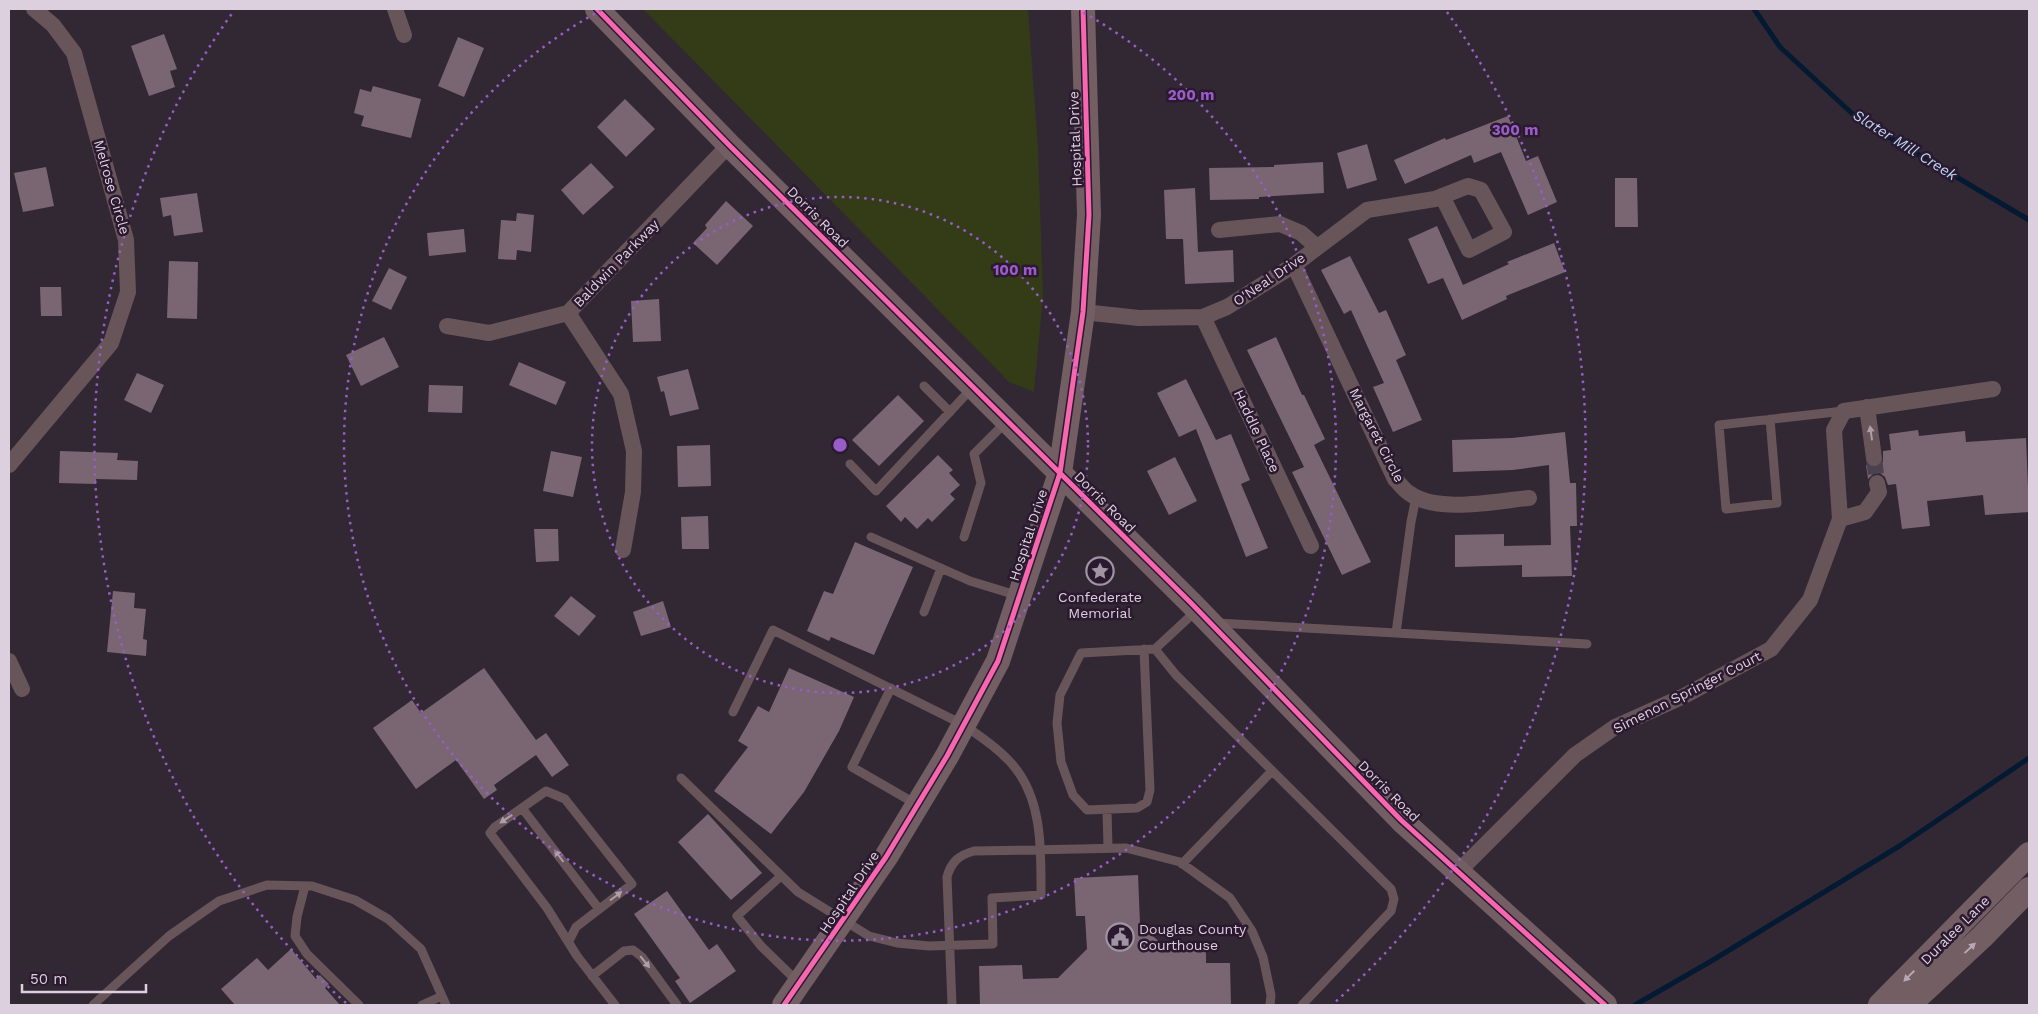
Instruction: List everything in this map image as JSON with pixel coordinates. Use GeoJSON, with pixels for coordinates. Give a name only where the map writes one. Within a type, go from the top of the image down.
{"type":"FeatureCollection","features":[{"type":"Feature","properties":{"kind":"street","name":"Melrose Circle"},"geometry":{"type":"LineString","coordinates":[[9,465],[111,343],[128,292],[126,240],[74,53],[53,25],[34,9]]}},
{"type":"Feature","properties":{"kind":"street"},"geometry":{"type":"LineString","coordinates":[[395,9],[404,36]]}},
{"type":"Feature","properties":{"kind":"street","name":"Dorris Road"},"geometry":{"type":"LineString","coordinates":[[597,9],[729,145],[1203,616],[1401,820],[1605,1005]]}},
{"type":"Feature","properties":{"kind":"street","name":"Hospital Drive"},"geometry":{"type":"LineString","coordinates":[[784,1005],[886,858],[964,725],[998,661],[1060,474],[1083,312],[1089,215],[1083,9]]}},
{"type":"Feature","properties":{"kind":"street","name":"Baldwin Parkway"},"geometry":{"type":"LineString","coordinates":[[447,326],[489,333],[568,313],[729,145]]}},
{"type":"Feature","properties":{"kind":"street","name":"O'Neal Drive"},"geometry":{"type":"LineString","coordinates":[[1083,312],[1140,318],[1203,317],[1227,308],[1294,265],[1367,210],[1442,196]]}},
{"type":"Feature","properties":{"kind":"street"},"geometry":{"type":"LineString","coordinates":[[1219,230],[1280,224],[1301,233],[1317,247]]}},
{"type":"Feature","properties":{"kind":"street","name":"Margaret Circle"},"geometry":{"type":"LineString","coordinates":[[1294,265],[1395,479],[1409,494],[1432,503],[1454,505],[1529,498]]}},
{"type":"Feature","properties":{"kind":"street"},"geometry":{"type":"LineString","coordinates":[[568,313],[621,394],[634,451],[633,492],[623,550]]}},
{"type":"Feature","properties":{"kind":"street","name":"Haddle Place"},"geometry":{"type":"LineString","coordinates":[[1203,317],[1311,546]]}},
{"type":"Feature","properties":{"kind":"street"},"geometry":{"type":"LineString","coordinates":[[1844,411],[1993,389]]}},
{"type":"Feature","properties":{"kind":"street"},"geometry":{"type":"LineString","coordinates":[[1867,407],[1874,458]]}},
{"type":"Feature","properties":{"kind":"street","name":"Simenon Springer Court"},"geometry":{"type":"LineString","coordinates":[[1458,872],[1574,754],[1616,727],[1684,696],[1771,648],[1810,600],[1840,519],[1834,430],[1844,411]]}},
{"type":"Feature","properties":{"kind":"street"},"geometry":{"type":"LineString","coordinates":[[1840,519],[1864,512],[1878,492],[1877,483]]}},
{"type":"Feature","properties":{"kind":"street"},"geometry":{"type":"LineString","coordinates":[[9,661],[22,689]]}},
{"type":"Feature","properties":{"kind":"street","name":"Duralee Lane"},"geometry":{"type":"LineString","coordinates":[[1880,1005],[2029,854]]}},
{"type":"Feature","properties":{"kind":"street","name":"Duralee Lane"},"geometry":{"type":"LineString","coordinates":[[1909,1005],[1982,937],[2029,888]]}},
{"type":"Feature","properties":{"kind":"lane"},"geometry":{"type":"LineString","coordinates":[[924,386],[950,412]]}},
{"type":"Feature","properties":{"kind":"lane"},"geometry":{"type":"LineString","coordinates":[[850,464],[876,491],[973,387]]}},
{"type":"Feature","properties":{"kind":"lane"},"geometry":{"type":"LineString","coordinates":[[1770,419],[1777,504],[1726,509],[1718,425],[1770,419],[1844,411]]}},
{"type":"Feature","properties":{"kind":"lane"},"geometry":{"type":"LineString","coordinates":[[964,537],[981,483],[974,454],[1007,421]]}},
{"type":"Feature","properties":{"kind":"lane"},"geometry":{"type":"LineString","coordinates":[[1396,633],[1416,497]]}},
{"type":"Feature","properties":{"kind":"lane"},"geometry":{"type":"LineString","coordinates":[[871,536],[970,581],[1020,596]]}},
{"type":"Feature","properties":{"kind":"lane"},"geometry":{"type":"LineString","coordinates":[[924,612],[941,568]]}},
{"type":"Feature","properties":{"kind":"lane"},"geometry":{"type":"LineString","coordinates":[[1144,649],[1150,790],[1147,802],[1137,808],[1087,810],[1073,795],[1061,762],[1057,723],[1060,695],[1081,653],[1155,648],[1203,616],[1396,633],[1586,644]]}},
{"type":"Feature","properties":{"kind":"lane"},"geometry":{"type":"LineString","coordinates":[[681,778],[798,892],[870,936],[913,944],[949,946],[993,944],[992,898],[1041,895],[1041,850],[1037,821],[1029,791],[1013,765],[991,744],[964,725],[773,630],[733,712]]}},
{"type":"Feature","properties":{"kind":"lane"},"geometry":{"type":"LineString","coordinates":[[1155,648],[1176,675],[1391,889],[1394,899],[1392,911],[1302,1005]]}},
{"type":"Feature","properties":{"kind":"lane"},"geometry":{"type":"LineString","coordinates":[[891,688],[852,767],[918,805]]}},
{"type":"Feature","properties":{"kind":"lane"},"geometry":{"type":"LineString","coordinates":[[1182,864],[1272,771]]}},
{"type":"Feature","properties":{"kind":"lane"},"geometry":{"type":"LineString","coordinates":[[569,941],[576,927],[632,884],[565,799],[546,791],[495,827],[490,833],[547,908],[577,956],[615,1005]]}},
{"type":"Feature","properties":{"kind":"lane"},"geometry":{"type":"LineString","coordinates":[[522,808],[599,909]]}},
{"type":"Feature","properties":{"kind":"lane"},"geometry":{"type":"LineString","coordinates":[[1107,810],[1108,848]]}},
{"type":"Feature","properties":{"kind":"lane"},"geometry":{"type":"LineString","coordinates":[[952,1005],[946,877],[949,868],[955,860],[964,854],[974,851],[1126,848],[1182,864],[1230,898],[1252,931],[1263,957],[1271,995],[1270,1005]]}},
{"type":"Feature","properties":{"kind":"lane"},"geometry":{"type":"LineString","coordinates":[[781,876],[738,916],[761,946],[799,984]]}},
{"type":"Feature","properties":{"kind":"lane"},"geometry":{"type":"LineString","coordinates":[[93,1005],[169,936],[219,901],[267,885],[312,886],[355,900],[388,919],[421,949],[446,1005]]}},
{"type":"Feature","properties":{"kind":"lane"},"geometry":{"type":"LineString","coordinates":[[305,886],[297,917],[295,936],[308,954],[359,1005]]}},
{"type":"Feature","properties":{"kind":"lane"},"geometry":{"type":"LineString","coordinates":[[592,976],[624,950],[633,950],[642,957],[677,1005]]}},
{"type":"Feature","properties":{"kind":"lane"},"geometry":{"type":"LineString","coordinates":[[422,1005],[442,996]]}},
{"type":"Feature","properties":{"kind":"green space"},"geometry":{"type":"Polygon","coordinates":[[[643,9],[1028,9],[1038,148],[1043,296],[1034,392],[1009,382],[643,9]]]}},
{"type":"Feature","properties":{"kind":"building"},"geometry":{"type":"Polygon","coordinates":[[[164,34],[177,69],[170,71],[175,87],[149,96],[131,46],[164,34]]]}},
{"type":"Feature","properties":{"kind":"building"},"geometry":{"type":"Polygon","coordinates":[[[458,37],[484,48],[464,97],[438,86],[458,37]]]}},
{"type":"Feature","properties":{"kind":"building"},"geometry":{"type":"Polygon","coordinates":[[[373,86],[421,99],[411,138],[361,126],[364,116],[354,113],[360,89],[371,92],[373,86]]]}},
{"type":"Feature","properties":{"kind":"building"},"geometry":{"type":"Polygon","coordinates":[[[625,99],[655,129],[626,157],[597,127],[625,99]]]}},
{"type":"Feature","properties":{"kind":"building"},"geometry":{"type":"Polygon","coordinates":[[[1508,116],[1526,161],[1538,156],[1557,202],[1528,215],[1501,152],[1474,163],[1471,155],[1405,184],[1394,160],[1445,138],[1446,140],[1508,116]]]}},
{"type":"Feature","properties":{"kind":"building"},"geometry":{"type":"Polygon","coordinates":[[[1367,144],[1377,180],[1347,189],[1337,153],[1367,144]]]}},
{"type":"Feature","properties":{"kind":"building"},"geometry":{"type":"Polygon","coordinates":[[[1323,162],[1324,193],[1259,197],[1259,199],[1210,200],[1209,168],[1274,167],[1274,165],[1323,162]]]}},
{"type":"Feature","properties":{"kind":"building"},"geometry":{"type":"Polygon","coordinates":[[[591,163],[614,187],[583,215],[561,190],[591,163]]]}},
{"type":"Feature","properties":{"kind":"building"},"geometry":{"type":"Polygon","coordinates":[[[46,167],[54,206],[23,212],[14,173],[46,167]]]}},
{"type":"Feature","properties":{"kind":"building"},"geometry":{"type":"Polygon","coordinates":[[[1615,178],[1637,178],[1638,227],[1615,227],[1615,178]]]}},
{"type":"Feature","properties":{"kind":"building"},"geometry":{"type":"Polygon","coordinates":[[[1195,188],[1198,252],[1233,250],[1234,282],[1185,284],[1183,239],[1166,239],[1164,190],[1195,188]]]}},
{"type":"Feature","properties":{"kind":"building"},"geometry":{"type":"Polygon","coordinates":[[[197,193],[203,232],[174,236],[171,215],[163,217],[160,198],[197,193]]]}},
{"type":"Feature","properties":{"kind":"building"},"geometry":{"type":"Polygon","coordinates":[[[726,201],[753,226],[717,265],[693,243],[707,228],[705,225],[726,201]]]}},
{"type":"Feature","properties":{"kind":"building"},"geometry":{"type":"Polygon","coordinates":[[[517,213],[534,215],[531,252],[517,250],[516,260],[498,259],[501,220],[516,221],[517,213]]]}},
{"type":"Feature","properties":{"kind":"building"},"geometry":{"type":"Polygon","coordinates":[[[1437,226],[1463,285],[1509,264],[1507,262],[1554,243],[1565,272],[1506,296],[1507,299],[1462,320],[1443,278],[1428,284],[1408,239],[1437,226]]]}},
{"type":"Feature","properties":{"kind":"building"},"geometry":{"type":"Polygon","coordinates":[[[464,229],[466,252],[429,256],[427,233],[464,229]]]}},
{"type":"Feature","properties":{"kind":"building"},"geometry":{"type":"Polygon","coordinates":[[[1350,256],[1379,313],[1386,310],[1406,355],[1396,360],[1422,420],[1393,432],[1373,387],[1384,383],[1351,310],[1344,314],[1321,270],[1350,256]]]}},
{"type":"Feature","properties":{"kind":"building"},"geometry":{"type":"Polygon","coordinates":[[[169,261],[198,262],[197,319],[167,318],[169,261]]]}},
{"type":"Feature","properties":{"kind":"building"},"geometry":{"type":"Polygon","coordinates":[[[389,268],[407,277],[391,310],[372,301],[389,268]]]}},
{"type":"Feature","properties":{"kind":"building"},"geometry":{"type":"Polygon","coordinates":[[[40,287],[61,287],[62,316],[41,316],[40,287]]]}},
{"type":"Feature","properties":{"kind":"building"},"geometry":{"type":"Polygon","coordinates":[[[659,299],[661,341],[633,342],[631,301],[659,299]]]}},
{"type":"Feature","properties":{"kind":"building"},"geometry":{"type":"Polygon","coordinates":[[[384,337],[399,367],[361,386],[346,355],[384,337]]]}},
{"type":"Feature","properties":{"kind":"building"},"geometry":{"type":"Polygon","coordinates":[[[1276,337],[1302,395],[1304,395],[1325,439],[1314,445],[1371,562],[1342,575],[1292,472],[1304,467],[1247,350],[1276,337]]]}},
{"type":"Feature","properties":{"kind":"building"},"geometry":{"type":"Polygon","coordinates":[[[519,362],[566,382],[556,405],[509,385],[519,362]]]}},
{"type":"Feature","properties":{"kind":"building"},"geometry":{"type":"Polygon","coordinates":[[[688,369],[699,409],[670,416],[664,391],[661,392],[657,377],[688,369]]]}},
{"type":"Feature","properties":{"kind":"building"},"geometry":{"type":"Polygon","coordinates":[[[137,373],[164,385],[151,413],[124,400],[137,373]]]}},
{"type":"Feature","properties":{"kind":"building"},"geometry":{"type":"Polygon","coordinates":[[[1186,379],[1216,440],[1231,434],[1250,480],[1241,484],[1268,548],[1246,557],[1196,429],[1179,437],[1157,393],[1186,379]]]}},
{"type":"Feature","properties":{"kind":"building"},"geometry":{"type":"Polygon","coordinates":[[[429,385],[463,386],[462,413],[428,412],[429,385]]]}},
{"type":"Feature","properties":{"kind":"building"},"geometry":{"type":"Polygon","coordinates":[[[898,395],[924,421],[879,466],[852,440],[898,395]]]}},
{"type":"Feature","properties":{"kind":"building"},"geometry":{"type":"Polygon","coordinates":[[[1918,430],[1919,436],[1965,431],[1966,442],[2026,438],[2029,512],[1985,515],[1983,495],[1927,501],[1930,526],[1902,529],[1896,484],[1888,485],[1885,477],[1880,473],[1874,473],[1868,479],[1866,465],[1875,468],[1883,462],[1883,451],[1891,450],[1889,434],[1918,430]]]}},
{"type":"Feature","properties":{"kind":"building"},"geometry":{"type":"Polygon","coordinates":[[[1565,432],[1570,483],[1576,483],[1577,526],[1570,526],[1572,576],[1522,577],[1522,565],[1455,567],[1455,535],[1504,534],[1504,546],[1551,545],[1549,465],[1513,470],[1453,472],[1452,440],[1512,438],[1565,432]]]}},
{"type":"Feature","properties":{"kind":"building"},"geometry":{"type":"Polygon","coordinates":[[[710,445],[711,486],[678,487],[677,446],[710,445]]]}},
{"type":"Feature","properties":{"kind":"building"},"geometry":{"type":"Polygon","coordinates":[[[60,451],[118,453],[117,460],[138,461],[137,480],[96,479],[96,484],[59,483],[60,451]]]}},
{"type":"Feature","properties":{"kind":"building"},"geometry":{"type":"Polygon","coordinates":[[[551,451],[582,457],[573,497],[543,491],[551,451]]]}},
{"type":"Feature","properties":{"kind":"building"},"geometry":{"type":"Polygon","coordinates":[[[938,455],[953,470],[949,473],[960,485],[950,494],[955,499],[932,522],[928,518],[917,529],[905,517],[901,522],[886,506],[938,455]]]}},
{"type":"Feature","properties":{"kind":"building"},"geometry":{"type":"Polygon","coordinates":[[[1175,457],[1197,501],[1169,515],[1147,471],[1175,457]]]}},
{"type":"Feature","properties":{"kind":"building"},"geometry":{"type":"Polygon","coordinates":[[[708,516],[709,549],[682,549],[681,517],[708,516]]]}},
{"type":"Feature","properties":{"kind":"building"},"geometry":{"type":"Polygon","coordinates":[[[534,529],[558,529],[559,561],[536,562],[534,529]]]}},
{"type":"Feature","properties":{"kind":"building"},"geometry":{"type":"Polygon","coordinates":[[[855,542],[913,567],[874,655],[831,637],[829,641],[807,631],[824,591],[833,594],[855,542]]]}},
{"type":"Feature","properties":{"kind":"building"},"geometry":{"type":"Polygon","coordinates":[[[113,591],[135,593],[134,608],[146,609],[143,639],[147,640],[146,656],[107,652],[113,591]]]}},
{"type":"Feature","properties":{"kind":"building"},"geometry":{"type":"Polygon","coordinates":[[[571,596],[596,616],[579,636],[554,616],[571,596]]]}},
{"type":"Feature","properties":{"kind":"building"},"geometry":{"type":"Polygon","coordinates":[[[663,601],[671,627],[641,636],[633,612],[663,601]]]}},
{"type":"Feature","properties":{"kind":"building"},"geometry":{"type":"Polygon","coordinates":[[[484,668],[536,740],[546,733],[569,765],[552,777],[536,755],[494,785],[497,790],[484,799],[456,760],[416,789],[373,728],[412,700],[421,713],[484,668]]]}},
{"type":"Feature","properties":{"kind":"building"},"geometry":{"type":"Polygon","coordinates":[[[789,668],[854,697],[839,731],[804,792],[771,834],[714,791],[748,747],[738,741],[758,706],[769,712],[789,668]]]}},
{"type":"Feature","properties":{"kind":"building"},"geometry":{"type":"Polygon","coordinates":[[[708,814],[762,873],[731,900],[678,842],[708,814]]]}},
{"type":"Feature","properties":{"kind":"building","name":"Douglas County Courthouse"},"geometry":{"type":"Polygon","coordinates":[[[1138,875],[1140,924],[1169,951],[1206,950],[1206,963],[1230,963],[1231,1005],[980,1005],[979,966],[1022,965],[1023,979],[1058,978],[1087,949],[1085,916],[1076,916],[1074,878],[1138,875]]]}},
{"type":"Feature","properties":{"kind":"building"},"geometry":{"type":"Polygon","coordinates":[[[667,891],[709,950],[717,944],[736,971],[690,1003],[675,981],[680,978],[634,914],[667,891]]]}},
{"type":"Feature","properties":{"kind":"building"},"geometry":{"type":"Polygon","coordinates":[[[291,949],[316,979],[320,975],[329,984],[325,988],[340,1005],[235,1005],[221,989],[257,958],[268,970],[291,949]]]}},
{"type":"Feature","properties":{"kind":"waterway","name":"Slater Mill Creek"},"geometry":{"type":"LineString","coordinates":[[1754,9],[1780,47],[1857,118],[2029,220]]}},
{"type":"Feature","properties":{"kind":"waterway"},"geometry":{"type":"LineString","coordinates":[[1635,1005],[1713,960],[1901,845],[2029,758]]}},
{"type":"Feature","properties":{"kind":"tunnel"},"geometry":{"type":"LineString","coordinates":[[1874,458],[1877,483]]}},
{"type":"Feature","properties":{"kind":"cycle path"},"geometry":{"type":"LineString","coordinates":[[597,9],[729,145],[1191,603],[1401,820],[1605,1005]]}},
{"type":"Feature","properties":{"kind":"cycle path"},"geometry":{"type":"LineString","coordinates":[[784,1005],[886,857],[947,756],[998,661],[1060,473],[1083,312],[1089,215],[1083,9]]}},
{"type":"Feature","properties":{"kind":"place","name":"Confederate Memorial"},"geometry":{"type":"Point","coordinates":[1100,571]}},
{"type":"Feature","properties":{"kind":"place","name":"Douglas County Courthouse"},"geometry":{"type":"Point","coordinates":[1120,937]}}]}
